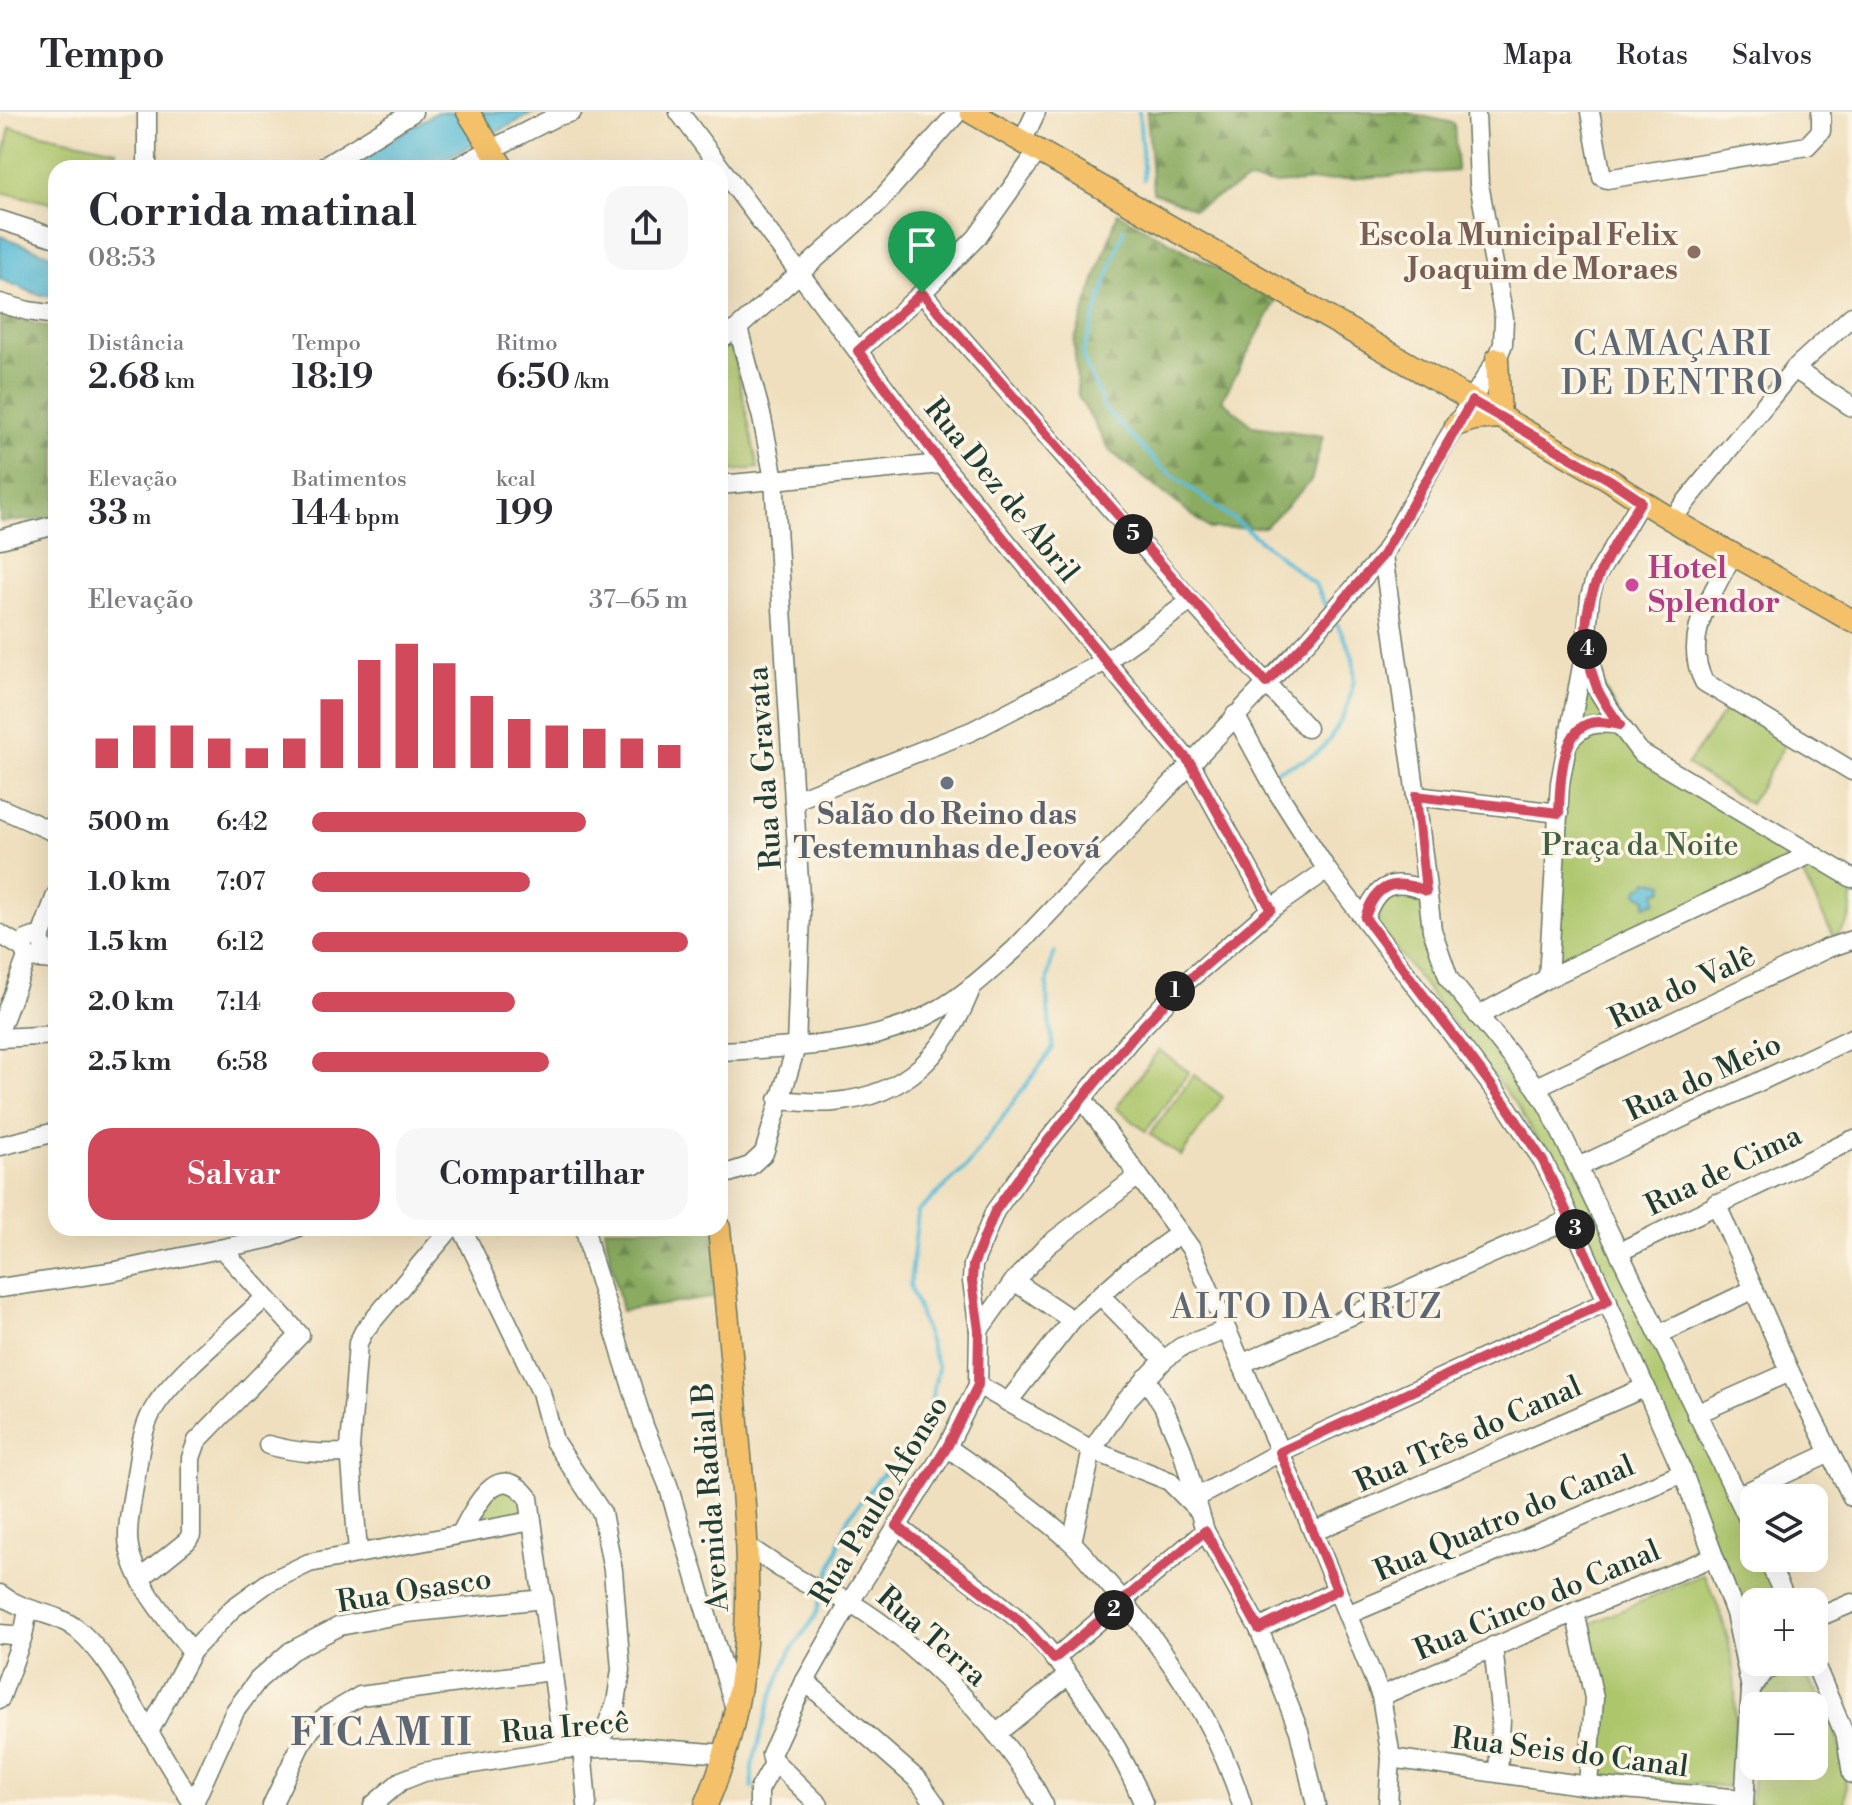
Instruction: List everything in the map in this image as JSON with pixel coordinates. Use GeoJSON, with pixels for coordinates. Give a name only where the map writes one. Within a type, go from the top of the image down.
{"type":"FeatureCollection","features":[{"type":"Feature","properties":{"kind":"main road"},"geometry":{"type":"LineString","coordinates":[[468,112],[493,153]]}},
{"type":"Feature","properties":{"kind":"main road"},"geometry":{"type":"LineString","coordinates":[[971,112],[1610,480],[1732,555],[1852,621]]}},
{"type":"Feature","properties":{"kind":"main road"},"geometry":{"type":"LineString","coordinates":[[1497,359],[1500,417]]}},
{"type":"Feature","properties":{"kind":"main road"},"geometry":{"type":"LineString","coordinates":[[1456,425],[1474,419],[1500,417]]}},
{"type":"Feature","properties":{"kind":"main road","name":"Avenida Radial B"},"geometry":{"type":"LineString","coordinates":[[706,1805],[725,1754],[744,1668],[748,1625],[748,1547],[720,1236]]}},
{"type":"Feature","properties":{"kind":"street"},"geometry":{"type":"LineString","coordinates":[[147,112],[147,160]]}},
{"type":"Feature","properties":{"kind":"street"},"geometry":{"type":"LineString","coordinates":[[335,160],[413,112]]}},
{"type":"Feature","properties":{"kind":"street"},"geometry":{"type":"LineString","coordinates":[[493,153],[572,112]]}},
{"type":"Feature","properties":{"kind":"street","name":"Rua Dez de Abril"},"geometry":{"type":"LineString","coordinates":[[679,112],[715,160]]}},
{"type":"Feature","properties":{"kind":"street"},"geometry":{"type":"LineString","coordinates":[[728,334],[877,204],[958,112]]}},
{"type":"Feature","properties":{"kind":"street"},"geometry":{"type":"LineString","coordinates":[[858,351],[977,237],[1030,146],[1036,112]]}},
{"type":"Feature","properties":{"kind":"street"},"geometry":{"type":"LineString","coordinates":[[728,1051],[847,1041],[896,1030],[938,1010],[972,986],[1014,950],[1311,637],[1383,555],[1503,344],[1504,318],[1479,184],[1476,112]]}},
{"type":"Feature","properties":{"kind":"street"},"geometry":{"type":"LineString","coordinates":[[1590,112],[1602,177],[1607,179],[1807,146],[1821,131],[1821,112]]}},
{"type":"Feature","properties":{"kind":"street","name":"Rua Dez de Abril"},"geometry":{"type":"LineString","coordinates":[[728,178],[942,464],[1191,764],[1271,909]]}},
{"type":"Feature","properties":{"kind":"street"},"geometry":{"type":"LineString","coordinates":[[0,220],[48,235]]}},
{"type":"Feature","properties":{"kind":"street"},"geometry":{"type":"LineString","coordinates":[[922,293],[1191,601],[1307,728]]}},
{"type":"Feature","properties":{"kind":"street"},"geometry":{"type":"LineString","coordinates":[[0,303],[48,314]]}},
{"type":"Feature","properties":{"kind":"street"},"geometry":{"type":"LineString","coordinates":[[1672,519],[1794,369],[1852,316]]}},
{"type":"Feature","properties":{"kind":"street","name":"Rua da Gravata"},"geometry":{"type":"LineString","coordinates":[[728,1173],[750,1166],[764,1153],[796,1047],[801,914],[774,479],[762,418],[738,328]]}},
{"type":"Feature","properties":{"kind":"street"},"geometry":{"type":"LineString","coordinates":[[1794,369],[1852,407]]}},
{"type":"Feature","properties":{"kind":"street"},"geometry":{"type":"LineString","coordinates":[[728,484],[942,464]]}},
{"type":"Feature","properties":{"kind":"street"},"geometry":{"type":"LineString","coordinates":[[1548,978],[1560,783],[1586,645],[1590,597],[1595,579],[1641,501]]}},
{"type":"Feature","properties":{"kind":"street"},"geometry":{"type":"LineString","coordinates":[[0,539],[48,527]]}},
{"type":"Feature","properties":{"kind":"street"},"geometry":{"type":"LineString","coordinates":[[1383,555],[1432,930],[1449,979],[1536,1087],[1740,1500]]}},
{"type":"Feature","properties":{"kind":"street"},"geometry":{"type":"LineString","coordinates":[[1732,555],[1695,636],[1696,667],[1704,682],[1852,771]]}},
{"type":"Feature","properties":{"kind":"street"},"geometry":{"type":"LineString","coordinates":[[795,800],[972,731],[1106,661],[1191,601]]}},
{"type":"Feature","properties":{"kind":"street"},"geometry":{"type":"LineString","coordinates":[[1586,645],[1597,689],[1640,752],[1852,878]]}},
{"type":"Feature","properties":{"kind":"street"},"geometry":{"type":"LineString","coordinates":[[1235,715],[1276,790],[1327,870],[1514,1116],[1543,1161],[1571,1219],[1683,1473],[1735,1613],[1751,1689],[1744,1802]]}},
{"type":"Feature","properties":{"kind":"street"},"geometry":{"type":"LineString","coordinates":[[1568,742],[1580,728],[1590,723],[1620,725]]}},
{"type":"Feature","properties":{"kind":"street"},"geometry":{"type":"LineString","coordinates":[[1416,796],[1559,813]]}},
{"type":"Feature","properties":{"kind":"street"},"geometry":{"type":"LineString","coordinates":[[0,808],[48,829]]}},
{"type":"Feature","properties":{"kind":"street"},"geometry":{"type":"LineString","coordinates":[[1478,1016],[1548,978],[1811,854]]}},
{"type":"Feature","properties":{"kind":"street","name":"Rua Paulo Afonso"},"geometry":{"type":"LineString","coordinates":[[759,1805],[759,1790],[774,1761],[771,1754],[842,1599],[897,1526],[947,1447],[978,1385],[979,1330],[972,1281],[979,1245],[1002,1201],[1130,1040],[1178,989],[1271,909],[1327,870]]}},
{"type":"Feature","properties":{"kind":"street"},"geometry":{"type":"LineString","coordinates":[[1365,918],[1371,900],[1384,888],[1405,884],[1426,891]]}},
{"type":"Feature","properties":{"kind":"street"},"geometry":{"type":"LineString","coordinates":[[1351,901],[1371,900]]}},
{"type":"Feature","properties":{"kind":"street"},"geometry":{"type":"LineString","coordinates":[[0,1029],[20,980],[38,950],[48,913]]}},
{"type":"Feature","properties":{"kind":"street"},"geometry":{"type":"LineString","coordinates":[[0,934],[38,950]]}},
{"type":"Feature","properties":{"kind":"street","name":"Rua do Valê"},"geometry":{"type":"LineString","coordinates":[[1536,1087],[1828,948],[1852,940]]}},
{"type":"Feature","properties":{"kind":"street"},"geometry":{"type":"LineString","coordinates":[[778,1100],[832,1102],[886,1091],[914,1072],[943,1045],[960,1018],[972,986]]}},
{"type":"Feature","properties":{"kind":"street"},"geometry":{"type":"LineString","coordinates":[[0,1038],[48,1035]]}},
{"type":"Feature","properties":{"kind":"street","name":"Rua do Meio"},"geometry":{"type":"LineString","coordinates":[[1578,1167],[1852,1038]]}},
{"type":"Feature","properties":{"kind":"street"},"geometry":{"type":"LineString","coordinates":[[1083,1099],[1192,1250],[1280,1452],[1381,1696],[1391,1758],[1388,1805]]}},
{"type":"Feature","properties":{"kind":"street"},"geometry":{"type":"LineString","coordinates":[[0,1146],[48,1134]]}},
{"type":"Feature","properties":{"kind":"street","name":"Rua de Cima"},"geometry":{"type":"LineString","coordinates":[[1619,1252],[1852,1140]]}},
{"type":"Feature","properties":{"kind":"street"},"geometry":{"type":"LineString","coordinates":[[979,1330],[1014,1281],[1048,1245],[1137,1177]]}},
{"type":"Feature","properties":{"kind":"street"},"geometry":{"type":"LineString","coordinates":[[1716,1203],[1790,1372],[1852,1497]]}},
{"type":"Feature","properties":{"kind":"street"},"geometry":{"type":"LineString","coordinates":[[1241,1364],[1571,1219]]}},
{"type":"Feature","properties":{"kind":"street"},"geometry":{"type":"LineString","coordinates":[[1008,1402],[1072,1320],[1180,1233]]}},
{"type":"Feature","properties":{"kind":"street"},"geometry":{"type":"LineString","coordinates":[[0,1288],[116,1271],[223,1250],[268,1236]]}},
{"type":"Feature","properties":{"kind":"street"},"geometry":{"type":"LineString","coordinates":[[358,1552],[351,1453],[355,1356],[364,1331],[444,1236]]}},
{"type":"Feature","properties":{"kind":"street"},"geometry":{"type":"LineString","coordinates":[[466,1236],[541,1392],[554,1441],[602,1513],[613,1570],[620,1687],[581,1748]]}},
{"type":"Feature","properties":{"kind":"street"},"geometry":{"type":"LineString","coordinates":[[587,1236],[644,1426],[668,1485],[735,1709]]}},
{"type":"Feature","properties":{"kind":"street"},"geometry":{"type":"LineString","coordinates":[[141,1578],[191,1535],[191,1458],[197,1441],[299,1338],[300,1332],[223,1250]]}},
{"type":"Feature","properties":{"kind":"street"},"geometry":{"type":"LineString","coordinates":[[1014,1281],[1072,1320]]}},
{"type":"Feature","properties":{"kind":"street"},"geometry":{"type":"LineString","coordinates":[[1658,1335],[1754,1289]]}},
{"type":"Feature","properties":{"kind":"street"},"geometry":{"type":"LineString","coordinates":[[1101,1296],[1164,1360]]}},
{"type":"Feature","properties":{"kind":"street"},"geometry":{"type":"LineString","coordinates":[[192,1651],[159,1610],[130,1553],[128,1537],[144,1429],[156,1405],[177,1380],[265,1298]]}},
{"type":"Feature","properties":{"kind":"street"},"geometry":{"type":"LineString","coordinates":[[1194,1503],[1280,1452],[1608,1301]]}},
{"type":"Feature","properties":{"kind":"street"},"geometry":{"type":"LineString","coordinates":[[1072,1542],[1092,1450],[1122,1405],[1164,1360],[1181,1347],[1226,1330]]}},
{"type":"Feature","properties":{"kind":"street"},"geometry":{"type":"LineString","coordinates":[[1696,1414],[1790,1372]]}},
{"type":"Feature","properties":{"kind":"street"},"geometry":{"type":"LineString","coordinates":[[1146,1378],[1163,1406],[1182,1450],[1194,1503],[1205,1531],[1259,1629],[1299,1731],[1316,1805]]}},
{"type":"Feature","properties":{"kind":"street"},"geometry":{"type":"LineString","coordinates":[[978,1385],[1092,1450],[1169,1481],[1194,1503]]}},
{"type":"Feature","properties":{"kind":"street","name":"Rua Três do Canal"},"geometry":{"type":"LineString","coordinates":[[1313,1532],[1646,1387]]}},
{"type":"Feature","properties":{"kind":"street"},"geometry":{"type":"LineString","coordinates":[[268,1445],[312,1454],[351,1453]]}},
{"type":"Feature","properties":{"kind":"street"},"geometry":{"type":"LineString","coordinates":[[947,1447],[1072,1542],[1124,1601],[1180,1675],[1230,1765],[1242,1805]]}},
{"type":"Feature","properties":{"kind":"street"},"geometry":{"type":"LineString","coordinates":[[1738,1496],[1830,1453]]}},
{"type":"Feature","properties":{"kind":"street","name":"Rua Quatro do Canal"},"geometry":{"type":"LineString","coordinates":[[1347,1615],[1683,1473]]}},
{"type":"Feature","properties":{"kind":"street"},"geometry":{"type":"LineString","coordinates":[[461,1533],[483,1493],[498,1484],[511,1485],[527,1495],[544,1599],[551,1671],[581,1748],[587,1805]]}},
{"type":"Feature","properties":{"kind":"street"},"geometry":{"type":"LineString","coordinates":[[149,1732],[192,1651],[233,1608],[269,1582],[309,1563],[532,1521]]}},
{"type":"Feature","properties":{"kind":"street"},"geometry":{"type":"LineString","coordinates":[[897,1526],[1019,1620],[1054,1659],[1089,1703],[1144,1805]]}},
{"type":"Feature","properties":{"kind":"street"},"geometry":{"type":"LineString","coordinates":[[1054,1659],[1205,1531]]}},
{"type":"Feature","properties":{"kind":"street","name":"Rua Terra"},"geometry":{"type":"LineString","coordinates":[[748,1547],[810,1585],[842,1599],[921,1656],[984,1719],[1033,1783],[1044,1805]]}},
{"type":"Feature","properties":{"kind":"street","name":"Rua Cinco do Canal"},"geometry":{"type":"LineString","coordinates":[[1381,1696],[1493,1646],[1714,1557]]}},
{"type":"Feature","properties":{"kind":"street"},"geometry":{"type":"LineString","coordinates":[[1259,1629],[1337,1590]]}},
{"type":"Feature","properties":{"kind":"street"},"geometry":{"type":"LineString","coordinates":[[0,1594],[28,1610],[60,1618],[76,1628],[94,1646],[112,1669],[193,1805]]}},
{"type":"Feature","properties":{"kind":"street","name":"Rua Osasco"},"geometry":{"type":"LineString","coordinates":[[193,1805],[235,1711],[258,1680],[291,1651],[340,1626],[407,1613],[544,1599]]}},
{"type":"Feature","properties":{"kind":"street"},"geometry":{"type":"LineString","coordinates":[[1828,1613],[1852,1603]]}},
{"type":"Feature","properties":{"kind":"street"},"geometry":{"type":"LineString","coordinates":[[0,1699],[23,1636],[28,1610]]}},
{"type":"Feature","properties":{"kind":"street"},"geometry":{"type":"LineString","coordinates":[[1575,1612],[1594,1698],[1588,1786]]}},
{"type":"Feature","properties":{"kind":"street"},"geometry":{"type":"LineString","coordinates":[[0,1634],[23,1636]]}},
{"type":"Feature","properties":{"kind":"street"},"geometry":{"type":"LineString","coordinates":[[1493,1646],[1501,1720],[1498,1772]]}},
{"type":"Feature","properties":{"kind":"street"},"geometry":{"type":"LineString","coordinates":[[720,1659],[729,1666],[744,1668]]}},
{"type":"Feature","properties":{"kind":"street"},"geometry":{"type":"LineString","coordinates":[[272,1805],[312,1728],[360,1696],[551,1671]]}},
{"type":"Feature","properties":{"kind":"street"},"geometry":{"type":"LineString","coordinates":[[996,1734],[1067,1676]]}},
{"type":"Feature","properties":{"kind":"street"},"geometry":{"type":"LineString","coordinates":[[1751,1689],[1761,1676]]}},
{"type":"Feature","properties":{"kind":"street"},"geometry":{"type":"LineString","coordinates":[[1817,1676],[1822,1681]]}},
{"type":"Feature","properties":{"kind":"street"},"geometry":{"type":"LineString","coordinates":[[1820,1676],[1846,1738],[1852,1774]]}},
{"type":"Feature","properties":{"kind":"street"},"geometry":{"type":"LineString","coordinates":[[805,1681],[919,1781],[936,1805]]}},
{"type":"Feature","properties":{"kind":"street","name":"Rua Irecê"},"geometry":{"type":"LineString","coordinates":[[373,1805],[401,1781],[424,1772],[581,1748],[725,1754]]}},
{"type":"Feature","properties":{"kind":"street","name":"Rua Seis do Canal"},"geometry":{"type":"LineString","coordinates":[[1391,1758],[1588,1786],[1744,1802]]}},
{"type":"Feature","properties":{"kind":"street"},"geometry":{"type":"LineString","coordinates":[[774,1761],[819,1805]]}},
{"type":"Feature","properties":{"kind":"green space"},"geometry":{"type":"Polygon","coordinates":[[[1147,112],[1403,112],[1454,123],[1457,171],[1275,184],[1247,181],[1195,209],[1153,192],[1147,112]]]}},
{"type":"Feature","properties":{"kind":"green space"},"geometry":{"type":"Polygon","coordinates":[[[10,127],[116,150],[114,160],[48,160],[48,202],[0,192],[0,176],[10,127]]]}},
{"type":"Feature","properties":{"kind":"green space"},"geometry":{"type":"Polygon","coordinates":[[[1118,213],[1276,301],[1222,400],[1253,426],[1323,436],[1311,481],[1265,527],[1210,529],[1110,451],[1078,396],[1074,342],[1118,213]]]}},
{"type":"Feature","properties":{"kind":"green space"},"geometry":{"type":"Polygon","coordinates":[[[0,315],[48,327],[48,519],[0,522],[0,315]]]}},
{"type":"Feature","properties":{"kind":"green space"},"geometry":{"type":"Polygon","coordinates":[[[732,345],[758,468],[728,471],[728,347],[732,345]]]}},
{"type":"Feature","properties":{"kind":"green space","name":"Praça da Noite"},"geometry":{"type":"Polygon","coordinates":[[[1586,654],[1641,756],[1803,853],[1552,971],[1565,786],[1586,654]]]}},
{"type":"Feature","properties":{"kind":"green space"},"geometry":{"type":"Polygon","coordinates":[[[1729,705],[1786,742],[1750,804],[1687,765],[1729,705]]]}},
{"type":"Feature","properties":{"kind":"green space"},"geometry":{"type":"Polygon","coordinates":[[[1818,866],[1852,888],[1850,917],[1834,938],[1800,869],[1818,866]]]}},
{"type":"Feature","properties":{"kind":"green space"},"geometry":{"type":"Polygon","coordinates":[[[1405,891],[1421,897],[1448,977],[1536,1087],[1740,1502],[1740,1572],[1773,1572],[1781,1588],[1740,1588],[1740,1637],[1735,1613],[1548,1159],[1520,1110],[1373,919],[1383,898],[1405,891]]]}},
{"type":"Feature","properties":{"kind":"green space"},"geometry":{"type":"Polygon","coordinates":[[[1159,1050],[1189,1072],[1146,1131],[1116,1108],[1159,1050]]]}},
{"type":"Feature","properties":{"kind":"green space"},"geometry":{"type":"Polygon","coordinates":[[[1194,1075],[1223,1097],[1181,1156],[1150,1134],[1194,1075]]]}},
{"type":"Feature","properties":{"kind":"green space"},"geometry":{"type":"Polygon","coordinates":[[[606,1236],[717,1236],[724,1296],[622,1311],[606,1236]]]}},
{"type":"Feature","properties":{"kind":"green space"},"geometry":{"type":"Polygon","coordinates":[[[515,1489],[531,1520],[477,1530],[491,1491],[515,1489]]]}},
{"type":"Feature","properties":{"kind":"green space"},"geometry":{"type":"Polygon","coordinates":[[[1704,1574],[1725,1628],[1731,1653],[1735,1703],[1732,1787],[1599,1776],[1605,1702],[1590,1624],[1704,1574]]]}},
{"type":"Feature","properties":{"kind":"green space"},"geometry":{"type":"Polygon","coordinates":[[[1748,1676],[1766,1676],[1751,1689],[1748,1676]]]}},
{"type":"Feature","properties":{"kind":"green space"},"geometry":{"type":"Polygon","coordinates":[[[1776,1676],[1805,1676],[1816,1692],[1760,1692],[1776,1676]]]}},
{"type":"Feature","properties":{"kind":"green space"},"geometry":{"type":"Polygon","coordinates":[[[1828,1713],[1845,1772],[1844,1805],[1750,1805],[1753,1780],[1828,1780],[1828,1713]]]}},
{"type":"Feature","properties":{"kind":"water"},"geometry":{"type":"Polygon","coordinates":[[[437,112],[535,112],[443,160],[358,160],[437,112]]]}},
{"type":"Feature","properties":{"kind":"water"},"geometry":{"type":"Polygon","coordinates":[[[0,236],[48,254],[48,296],[0,279],[0,236]]]}},
{"type":"Feature","properties":{"kind":"water"},"geometry":{"type":"Polygon","coordinates":[[[1647,880],[1664,884],[1663,890],[1656,892],[1656,902],[1645,906],[1646,899],[1637,893],[1647,880]]]}},
{"type":"Feature","properties":{"kind":"waterway"},"geometry":{"type":"LineString","coordinates":[[1139,112],[1144,179]]}},
{"type":"Feature","properties":{"kind":"waterway"},"geometry":{"type":"LineString","coordinates":[[1124,229],[1082,355],[1105,409],[1159,465],[1245,528],[1315,585],[1327,607]]}},
{"type":"Feature","properties":{"kind":"waterway"},"geometry":{"type":"LineString","coordinates":[[1277,770],[1317,753],[1343,717],[1352,690],[1354,664],[1337,624]]}},
{"type":"Feature","properties":{"kind":"waterway"},"geometry":{"type":"LineString","coordinates":[[825,1586],[848,1518],[879,1478],[911,1451],[929,1412],[938,1368],[910,1285],[918,1212],[967,1166],[1053,1048],[1047,987],[1055,952]]}},
{"type":"Feature","properties":{"kind":"waterway"},"geometry":{"type":"LineString","coordinates":[[752,1787],[752,1766],[771,1698],[790,1652],[815,1617],[822,1595]]}},
{"type":"Feature","properties":{"kind":"place","name":"Escola Municipal Felix Joaquim de Moraes"},"geometry":{"type":"Point","coordinates":[1694,252]}},
{"type":"Feature","properties":{"kind":"place","name":"Hotel Splendor"},"geometry":{"type":"Point","coordinates":[1632,585]}},
{"type":"Feature","properties":{"kind":"place","name":"Salão do Reino das Testemunhas de Jeová"},"geometry":{"type":"Point","coordinates":[947,783]}},
{"type":"Feature","properties":{"kind":"district","name":"CAMAÇARI DE DENTRO"},"geometry":{"type":"Point","coordinates":[1673,362]}},
{"type":"Feature","properties":{"kind":"district","name":"ALTO DA CRUZ"},"geometry":{"type":"Point","coordinates":[1307,1306]}},
{"type":"Feature","properties":{"kind":"district","name":"FICAM II"},"geometry":{"type":"Point","coordinates":[382,1732]}},
{"type":"Feature","properties":{"kind":"route"},"geometry":{"type":"LineString","coordinates":[[922,293],[1266,683],[1383,555],[1428,472],[1472,401],[1641,501],[1595,579],[1588,617],[1586,645],[1597,689],[1620,725],[1590,723],[1580,728],[1568,742],[1560,783],[1559,813],[1416,796],[1426,891],[1405,884],[1384,888],[1371,900],[1365,918],[1504,1102],[1543,1161],[1608,1301],[1280,1452],[1337,1590],[1259,1629],[1205,1531],[1054,1659],[1019,1620],[897,1526],[947,1447],[978,1385],[979,1330],[972,1281],[973,1265],[995,1211],[1025,1169],[1130,1040],[1178,989],[1271,909],[1191,764],[942,464],[858,351],[922,293]]}}]}
